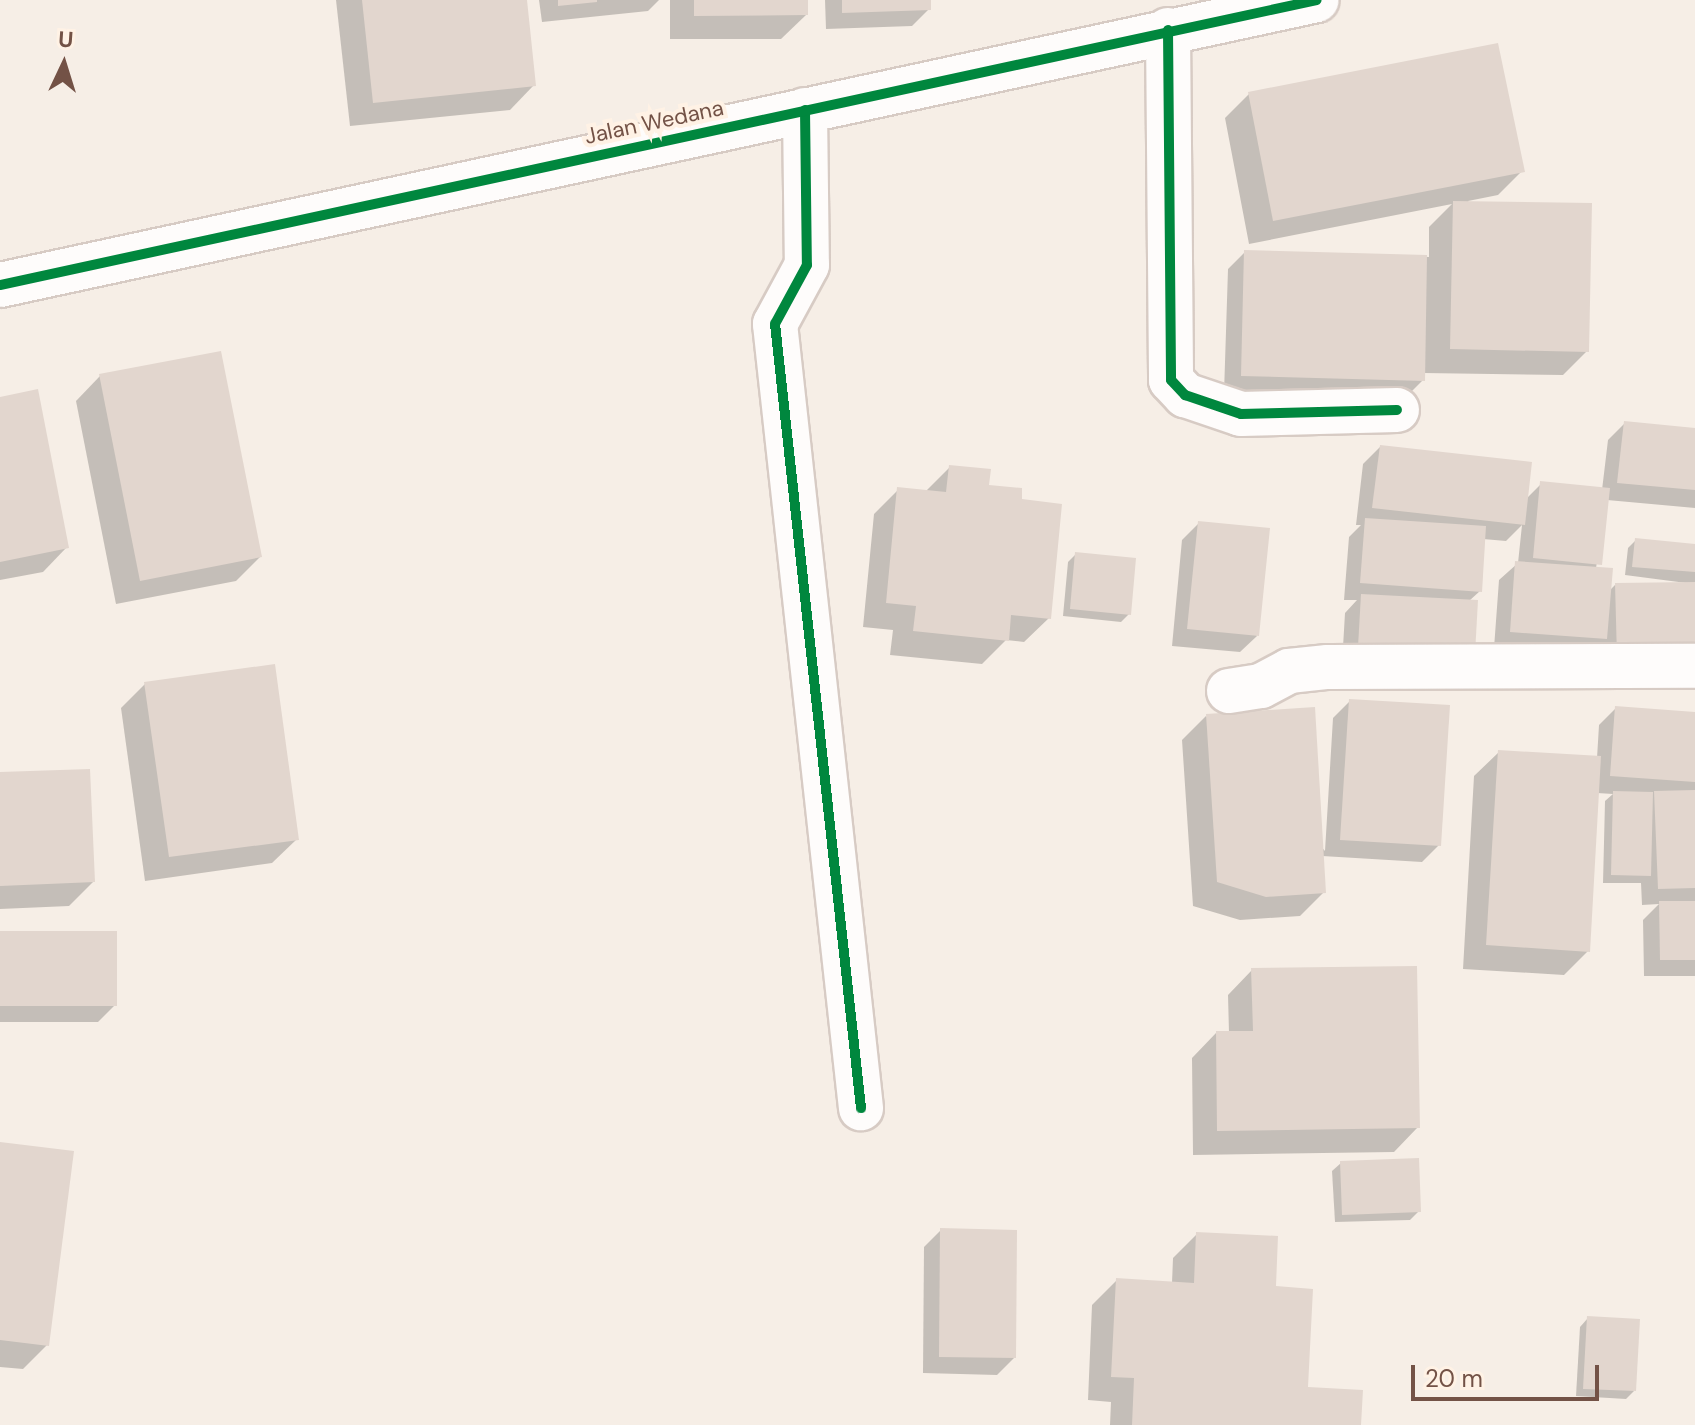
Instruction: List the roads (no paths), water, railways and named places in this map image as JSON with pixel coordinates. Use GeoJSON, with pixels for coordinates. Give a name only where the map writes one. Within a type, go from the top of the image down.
{"type":"FeatureCollection","features":[{"type":"Feature","properties":{"kind":"street","name":"Jalan Wedana"},"geometry":{"type":"LineString","coordinates":[[0,285],[1317,0]]}},
{"type":"Feature","properties":{"kind":"street"},"geometry":{"type":"LineString","coordinates":[[1168,30],[1171,380],[1185,395],[1241,414],[1397,410]]}},
{"type":"Feature","properties":{"kind":"street"},"geometry":{"type":"LineString","coordinates":[[805,110],[807,265],[775,324],[861,1108]]}},
{"type":"Feature","properties":{"kind":"street"},"geometry":{"type":"LineString","coordinates":[[1229,691],[1261,686],[1289,671],[1328,667],[1695,666]]}}]}
